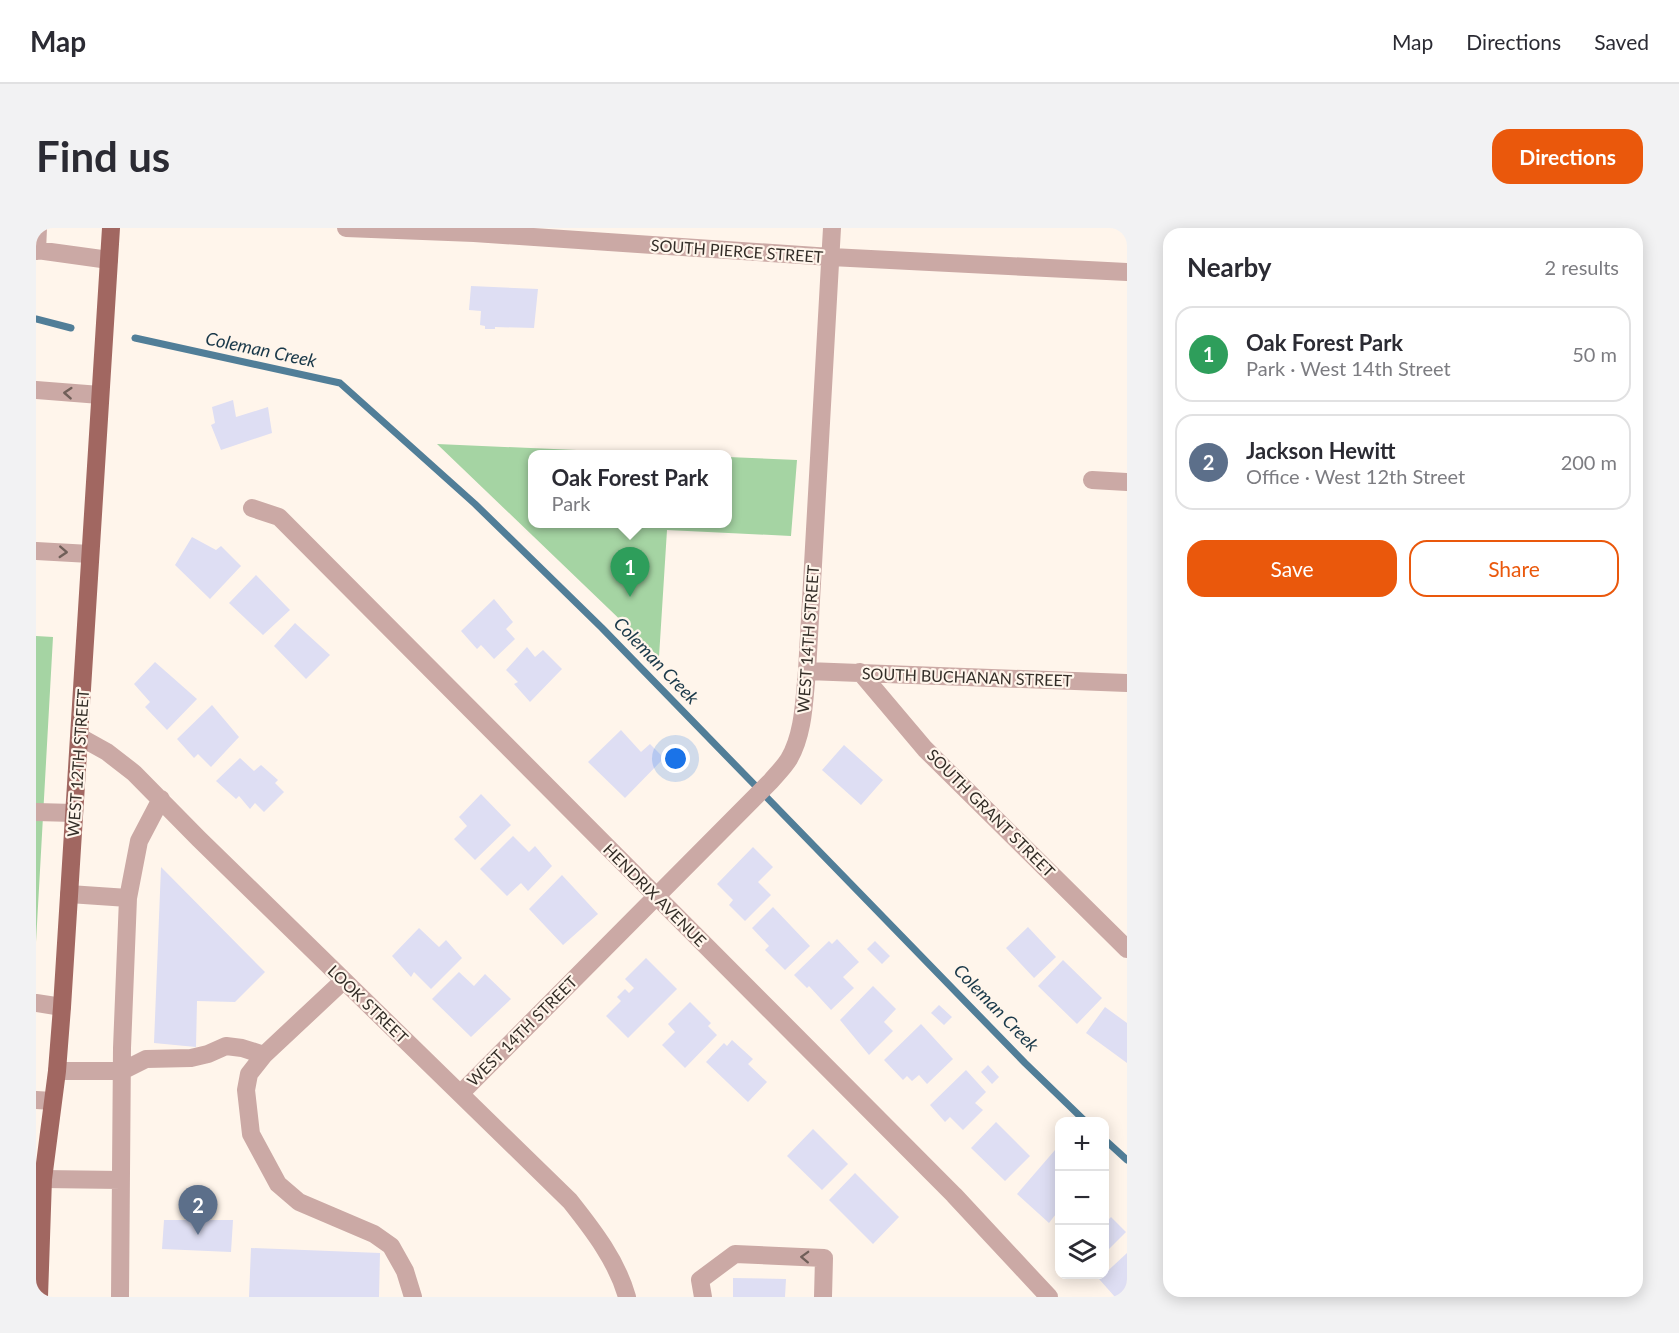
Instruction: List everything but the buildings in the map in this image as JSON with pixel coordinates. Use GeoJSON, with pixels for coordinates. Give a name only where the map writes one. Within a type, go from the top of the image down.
{"type":"FeatureCollection","features":[{"type":"Feature","properties":{"kind":"main road","name":"WEST 12TH STREET"},"geometry":{"type":"LineString","coordinates":[[39,1297],[44,1101],[57,1071],[62,1007],[111,228]]}},
{"type":"Feature","properties":{"kind":"street"},"geometry":{"type":"LineString","coordinates":[[38,228],[37,251],[109,260]]}},
{"type":"Feature","properties":{"kind":"street","name":"SOUTH PIERCE STREET"},"geometry":{"type":"LineString","coordinates":[[346,228],[474,233],[831,257],[1127,272]]}},
{"type":"Feature","properties":{"kind":"street","name":"WEST 14TH STREET"},"geometry":{"type":"LineString","coordinates":[[461,1093],[771,782],[794,748],[802,723],[807,671],[832,228]]}},
{"type":"Feature","properties":{"kind":"street"},"geometry":{"type":"LineString","coordinates":[[36,390],[100,395]]}},
{"type":"Feature","properties":{"kind":"street"},"geometry":{"type":"LineString","coordinates":[[1092,480],[1127,482]]}},
{"type":"Feature","properties":{"kind":"street","name":"HENDRIX AVENUE"},"geometry":{"type":"LineString","coordinates":[[252,508],[279,517],[954,1196],[1049,1297]]}},
{"type":"Feature","properties":{"kind":"street"},"geometry":{"type":"LineString","coordinates":[[36,551],[90,554]]}},
{"type":"Feature","properties":{"kind":"street","name":"SOUTH BUCHANAN STREET"},"geometry":{"type":"LineString","coordinates":[[807,671],[1127,683]]}},
{"type":"Feature","properties":{"kind":"street","name":"SOUTH GRANT STREET"},"geometry":{"type":"LineString","coordinates":[[860,672],[925,749],[1127,949]]}},
{"type":"Feature","properties":{"kind":"street","name":"LOOK STREET"},"geometry":{"type":"LineString","coordinates":[[80,737],[107,752],[134,773],[343,981],[570,1201],[603,1247],[623,1283],[627,1297]]}},
{"type":"Feature","properties":{"kind":"street"},"geometry":{"type":"LineString","coordinates":[[120,1297],[122,1071],[128,898],[139,842],[161,799]]}},
{"type":"Feature","properties":{"kind":"street"},"geometry":{"type":"LineString","coordinates":[[36,812],[74,813]]}},
{"type":"Feature","properties":{"kind":"street"},"geometry":{"type":"LineString","coordinates":[[69,894],[128,898]]}},
{"type":"Feature","properties":{"kind":"street"},"geometry":{"type":"LineString","coordinates":[[343,981],[264,1055],[249,1074],[246,1090],[251,1134],[278,1184],[298,1202],[374,1234],[391,1246],[405,1271],[413,1297]]}},
{"type":"Feature","properties":{"kind":"street"},"geometry":{"type":"LineString","coordinates":[[36,1003],[62,1007]]}},
{"type":"Feature","properties":{"kind":"street"},"geometry":{"type":"LineString","coordinates":[[57,1071],[122,1071],[146,1059],[191,1058],[226,1046],[264,1055]]}},
{"type":"Feature","properties":{"kind":"street"},"geometry":{"type":"LineString","coordinates":[[43,1179],[121,1180]]}},
{"type":"Feature","properties":{"kind":"street"},"geometry":{"type":"LineString","coordinates":[[701,1288],[735,1254],[824,1257],[823,1297]]}},
{"type":"Feature","properties":{"kind":"green space"},"geometry":{"type":"Polygon","coordinates":[[[437,444],[576,450],[528,450],[528,528],[732,528],[732,457],[797,460],[791,536],[667,530],[659,657],[437,444]]]}},
{"type":"Feature","properties":{"kind":"green space"},"geometry":{"type":"Polygon","coordinates":[[[36,636],[53,637],[36,942],[36,636]]]}},
{"type":"Feature","properties":{"kind":"waterway","name":"Coleman Creek"},"geometry":{"type":"LineString","coordinates":[[36,319],[71,328]]}},
{"type":"Feature","properties":{"kind":"waterway","name":"Coleman Creek"},"geometry":{"type":"LineString","coordinates":[[135,338],[340,383],[475,504],[602,628],[1025,1063],[1081,1117]]}},
{"type":"Feature","properties":{"kind":"waterway","name":"Coleman Creek"},"geometry":{"type":"LineString","coordinates":[[1109,1144],[1127,1160]]}},
{"type":"Feature","properties":{"kind":"place","name":"Oak Forest Park"},"geometry":{"type":"Point","coordinates":[630,597]}},
{"type":"Feature","properties":{"kind":"place","name":"Jackson Hewitt"},"geometry":{"type":"Point","coordinates":[198,1235]}}]}
